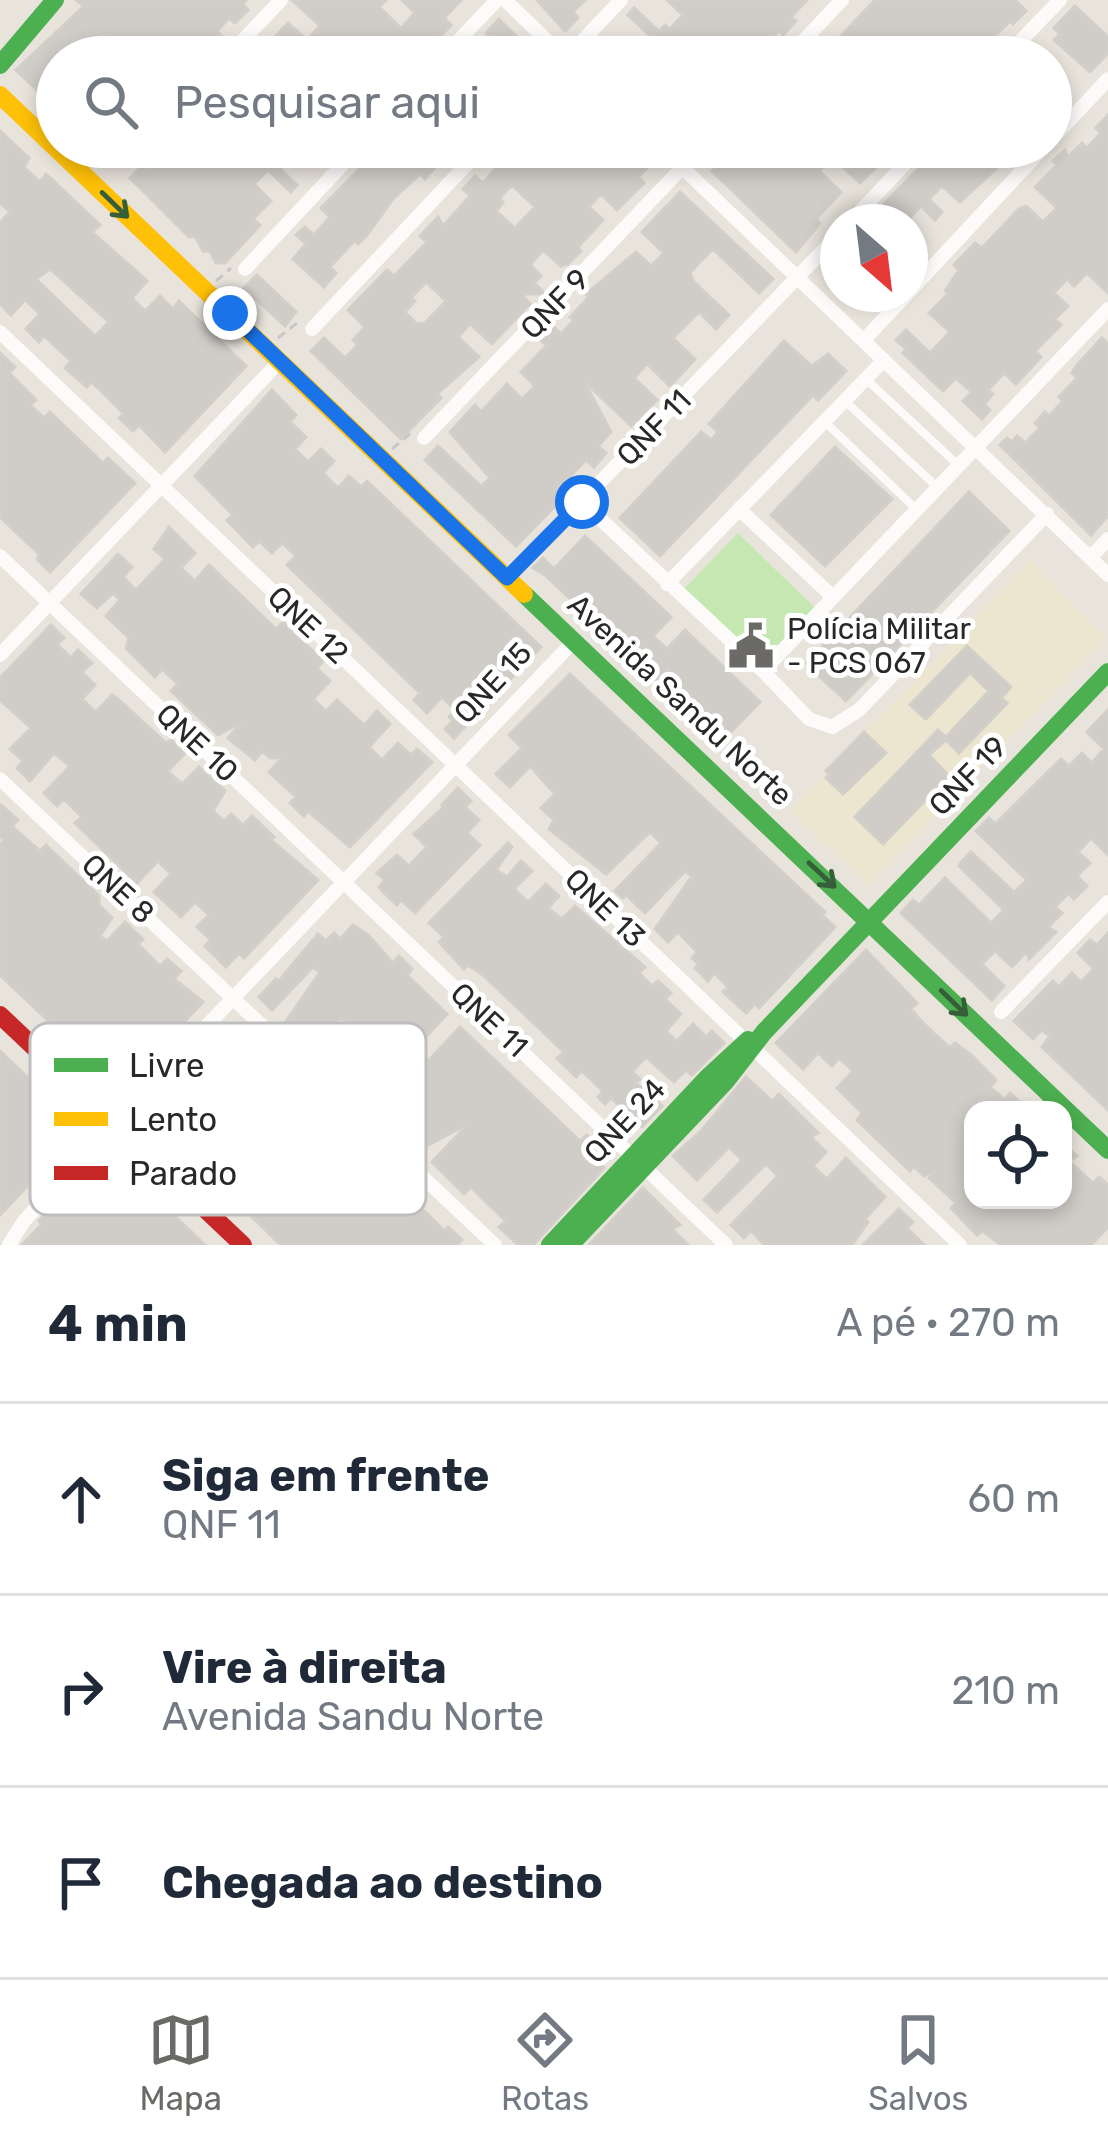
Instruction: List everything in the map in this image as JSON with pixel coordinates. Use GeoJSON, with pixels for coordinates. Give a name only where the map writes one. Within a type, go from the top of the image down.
{"type":"FeatureCollection","features":[{"type":"Feature","properties":{"kind":"main road"},"geometry":{"type":"LineString","coordinates":[[0,65],[8,47],[56,0]]}},
{"type":"Feature","properties":{"kind":"main road","name":"Avenida Sandu Norte"},"geometry":{"type":"LineString","coordinates":[[0,95],[36,129]]}},
{"type":"Feature","properties":{"kind":"main road","name":"Avenida Sandu Norte"},"geometry":{"type":"LineString","coordinates":[[77,168],[1104,1139]]}},
{"type":"Feature","properties":{"kind":"main road","name":"QNF 19"},"geometry":{"type":"LineString","coordinates":[[871,921],[1108,672]]}},
{"type":"Feature","properties":{"kind":"main road"},"geometry":{"type":"LineString","coordinates":[[754,1041],[871,921]]}},
{"type":"Feature","properties":{"kind":"main road"},"geometry":{"type":"LineString","coordinates":[[0,1015],[30,1043]]}},
{"type":"Feature","properties":{"kind":"main road","name":"QNE 24"},"geometry":{"type":"LineString","coordinates":[[550,1245],[754,1041]]}},
{"type":"Feature","properties":{"kind":"main road","name":"QNE 24"},"geometry":{"type":"LineString","coordinates":[[570,1245],[639,1161]]}},
{"type":"Feature","properties":{"kind":"main road"},"geometry":{"type":"LineString","coordinates":[[211,1215],[243,1245]]}},
{"type":"Feature","properties":{"kind":"street"},"geometry":{"type":"LineString","coordinates":[[247,36],[281,0]]}},
{"type":"Feature","properties":{"kind":"street"},"geometry":{"type":"LineString","coordinates":[[464,36],[501,0],[542,36]]}},
{"type":"Feature","properties":{"kind":"street"},"geometry":{"type":"LineString","coordinates":[[586,36],[621,0]]}},
{"type":"Feature","properties":{"kind":"street"},"geometry":{"type":"LineString","coordinates":[[808,36],[842,0]]}},
{"type":"Feature","properties":{"kind":"street"},"geometry":{"type":"LineString","coordinates":[[1025,36],[1060,0]]}},
{"type":"Feature","properties":{"kind":"street"},"geometry":{"type":"LineString","coordinates":[[1072,118],[1108,79]]}},
{"type":"Feature","properties":{"kind":"street"},"geometry":{"type":"LineString","coordinates":[[244,269],[339,168]]}},
{"type":"Feature","properties":{"kind":"street"},"geometry":{"type":"LineString","coordinates":[[312,329],[463,168]]}},
{"type":"Feature","properties":{"kind":"street","name":"QNF 9"},"geometry":{"type":"LineString","coordinates":[[424,438],[682,168]]}},
{"type":"Feature","properties":{"kind":"street"},"geometry":{"type":"LineString","coordinates":[[684,168],[1108,575]]}},
{"type":"Feature","properties":{"kind":"street"},"geometry":{"type":"LineString","coordinates":[[867,204],[901,168]]}},
{"type":"Feature","properties":{"kind":"street"},"geometry":{"type":"LineString","coordinates":[[928,271],[1024,168]]}},
{"type":"Feature","properties":{"kind":"street","name":"QNF 11"},"geometry":{"type":"LineString","coordinates":[[507,578],[820,254]]}},
{"type":"Feature","properties":{"kind":"street"},"geometry":{"type":"LineString","coordinates":[[763,671],[1108,309]]}},
{"type":"Feature","properties":{"kind":"street"},"geometry":{"type":"LineString","coordinates":[[864,340],[890,312]]}},
{"type":"Feature","properties":{"kind":"street","name":"QNE 12"},"geometry":{"type":"LineString","coordinates":[[0,332],[457,766]]}},
{"type":"Feature","properties":{"kind":"street"},"geometry":{"type":"LineString","coordinates":[[0,655],[281,360]]}},
{"type":"Feature","properties":{"kind":"street"},"geometry":{"type":"LineString","coordinates":[[668,584],[884,360]]}},
{"type":"Feature","properties":{"kind":"street"},"geometry":{"type":"LineString","coordinates":[[582,502],[817,724],[832,727],[843,723],[1047,514]]}},
{"type":"Feature","properties":{"kind":"street"},"geometry":{"type":"LineString","coordinates":[[740,509],[833,597]]}},
{"type":"Feature","properties":{"kind":"street"},"geometry":{"type":"LineString","coordinates":[[1090,558],[1108,538]]}},
{"type":"Feature","properties":{"kind":"street","name":"QNE 10"},"geometry":{"type":"LineString","coordinates":[[0,556],[344,883]]}},
{"type":"Feature","properties":{"kind":"street","name":"QNE 15"},"geometry":{"type":"LineString","coordinates":[[212,1023],[574,641]]}},
{"type":"Feature","properties":{"kind":"street","name":"QNE 13"},"geometry":{"type":"LineString","coordinates":[[457,766],[754,1041],[960,1245]]}},
{"type":"Feature","properties":{"kind":"street","name":"QNE 8"},"geometry":{"type":"LineString","coordinates":[[0,778],[259,1023]]}},
{"type":"Feature","properties":{"kind":"street","name":"QNE 11"},"geometry":{"type":"LineString","coordinates":[[344,883],[726,1245]]}},
{"type":"Feature","properties":{"kind":"street"},"geometry":{"type":"LineString","coordinates":[[1001,1012],[1108,902]]}},
{"type":"Feature","properties":{"kind":"street","name":"QNE 8"},"geometry":{"type":"LineString","coordinates":[[426,1180],[495,1245]]}},
{"type":"Feature","properties":{"kind":"street","name":"QNE 15"},"geometry":{"type":"LineString","coordinates":[[24,1221],[30,1214]]}},
{"type":"Feature","properties":{"kind":"street"},"geometry":{"type":"LineString","coordinates":[[0,1237],[24,1221]]}},
{"type":"Feature","properties":{"kind":"street"},"geometry":{"type":"LineString","coordinates":[[9,1245],[24,1221]]}},
{"type":"Feature","properties":{"kind":"lane"},"geometry":{"type":"LineString","coordinates":[[865,379],[957,464]]}},
{"type":"Feature","properties":{"kind":"lane"},"geometry":{"type":"LineString","coordinates":[[845,400],[936,486]]}},
{"type":"Feature","properties":{"kind":"lane"},"geometry":{"type":"LineString","coordinates":[[824,422],[914,508]]}},
{"type":"Feature","properties":{"kind":"path"},"geometry":{"type":"LineString","coordinates":[[206,291],[227,268],[244,269]]}},
{"type":"Feature","properties":{"kind":"path"},"geometry":{"type":"LineString","coordinates":[[286,330],[294,322]]}},
{"type":"Feature","properties":{"kind":"shaded area"},"geometry":{"type":"Polygon","coordinates":[[[1030,560],[1106,639],[869,885],[790,811],[1030,560]]]}},
{"type":"Feature","properties":{"kind":"green space"},"geometry":{"type":"Polygon","coordinates":[[[738,533],[816,609],[757,664],[680,593],[738,533]]]}},
{"type":"Feature","properties":{"kind":"building"},"geometry":{"type":"Polygon","coordinates":[[[76,0],[246,0],[242,4],[248,10],[235,23],[229,18],[217,31],[221,36],[52,36],[84,6],[76,0]]]}},
{"type":"Feature","properties":{"kind":"building"},"geometry":{"type":"Polygon","coordinates":[[[292,0],[386,0],[379,7],[401,28],[415,13],[402,0],[461,0],[444,18],[451,25],[440,36],[311,36],[320,26],[292,0]]]}},
{"type":"Feature","properties":{"kind":"building"},"geometry":{"type":"Polygon","coordinates":[[[537,0],[585,0],[573,12],[578,18],[565,31],[537,0]]]}},
{"type":"Feature","properties":{"kind":"building"},"geometry":{"type":"Polygon","coordinates":[[[667,0],[807,0],[791,17],[796,21],[783,35],[779,31],[774,36],[650,36],[628,15],[634,8],[659,31],[665,25],[670,29],[683,15],[667,0]]]}},
{"type":"Feature","properties":{"kind":"building"},"geometry":{"type":"Polygon","coordinates":[[[875,0],[1015,0],[1026,11],[995,36],[841,36],[875,0]]]}},
{"type":"Feature","properties":{"kind":"building"},"geometry":{"type":"Polygon","coordinates":[[[1075,6],[1108,37],[1108,53],[1090,72],[1072,56],[1072,36],[1058,36],[1054,28],[1075,6]]]}},
{"type":"Feature","properties":{"kind":"building"},"geometry":{"type":"Polygon","coordinates":[[[499,19],[516,36],[489,36],[486,33],[499,19]]]}},
{"type":"Feature","properties":{"kind":"building"},"geometry":{"type":"Polygon","coordinates":[[[288,23],[303,36],[276,36],[288,23]]]}},
{"type":"Feature","properties":{"kind":"building"},"geometry":{"type":"Polygon","coordinates":[[[36,51],[36,89],[16,70],[36,51]]]}},
{"type":"Feature","properties":{"kind":"building"},"geometry":{"type":"Polygon","coordinates":[[[1108,115],[1108,293],[1087,273],[1074,286],[1067,279],[1054,293],[1068,306],[1055,319],[1061,325],[1035,351],[1041,357],[1016,384],[1004,373],[988,390],[993,394],[984,404],[990,410],[982,419],[963,401],[972,392],[956,378],[943,391],[903,353],[906,349],[896,340],[906,330],[930,353],[950,332],[929,313],[948,294],[945,291],[959,270],[954,265],[975,243],[982,248],[1019,209],[1026,206],[1043,222],[1057,208],[1035,187],[1054,168],[1072,168],[1072,153],[1082,143],[1087,148],[1101,133],[1096,128],[1108,115]]]}},
{"type":"Feature","properties":{"kind":"building"},"geometry":{"type":"Polygon","coordinates":[[[0,131],[29,158],[24,167],[40,182],[46,174],[100,225],[92,232],[147,281],[132,298],[145,311],[160,296],[173,309],[179,301],[246,366],[165,452],[139,425],[133,431],[119,418],[124,414],[91,382],[87,387],[65,368],[71,361],[44,336],[39,342],[26,329],[40,314],[25,300],[11,315],[0,304],[0,223],[10,212],[0,203],[0,131]],[[50,269],[36,279],[95,336],[109,322],[50,269]]]}},
{"type":"Feature","properties":{"kind":"building"},"geometry":{"type":"Polygon","coordinates":[[[140,168],[279,168],[297,185],[291,192],[268,170],[254,184],[271,201],[253,219],[260,225],[225,263],[216,263],[195,236],[189,237],[130,178],[140,168]]]}},
{"type":"Feature","properties":{"kind":"building"},"geometry":{"type":"Polygon","coordinates":[[[360,168],[434,168],[425,179],[420,174],[393,199],[367,235],[358,244],[355,240],[330,267],[336,273],[324,287],[293,259],[306,244],[296,235],[305,227],[314,235],[330,217],[321,208],[360,168]]]}},
{"type":"Feature","properties":{"kind":"building"},"geometry":{"type":"Polygon","coordinates":[[[496,168],[647,168],[638,177],[644,183],[617,210],[601,194],[589,207],[603,220],[568,264],[561,266],[543,250],[530,265],[541,276],[534,283],[546,294],[522,294],[530,304],[492,344],[470,324],[458,337],[479,357],[437,394],[441,398],[401,439],[311,351],[324,338],[345,358],[358,345],[353,340],[365,327],[348,310],[387,270],[394,276],[427,242],[420,236],[438,217],[443,226],[470,196],[463,189],[475,176],[483,183],[496,168]],[[512,185],[499,199],[503,202],[496,211],[515,228],[535,207],[512,185]],[[426,282],[405,312],[417,324],[425,323],[446,301],[426,282]]]}},
{"type":"Feature","properties":{"kind":"building"},"geometry":{"type":"Polygon","coordinates":[[[715,168],[822,168],[819,171],[841,192],[830,204],[820,204],[816,219],[820,223],[796,252],[712,171],[715,168]]]}},
{"type":"Feature","properties":{"kind":"building"},"geometry":{"type":"Polygon","coordinates":[[[844,168],[875,168],[860,183],[844,168]]]}},
{"type":"Feature","properties":{"kind":"building"},"geometry":{"type":"Polygon","coordinates":[[[919,168],[997,168],[960,202],[942,186],[929,199],[942,212],[935,220],[928,213],[928,204],[884,204],[919,168]]]}},
{"type":"Feature","properties":{"kind":"building"},"geometry":{"type":"Polygon","coordinates":[[[680,192],[773,279],[759,293],[713,249],[700,262],[690,273],[693,281],[729,315],[716,329],[699,312],[673,338],[695,359],[670,386],[647,364],[634,378],[657,400],[631,426],[584,381],[611,432],[598,446],[606,453],[594,467],[586,460],[560,487],[568,493],[516,546],[425,460],[438,446],[481,486],[490,478],[450,432],[475,405],[481,412],[507,384],[522,399],[535,386],[521,372],[547,345],[540,340],[553,326],[561,334],[589,297],[586,294],[636,252],[651,266],[664,253],[642,232],[680,192]]]}},
{"type":"Feature","properties":{"kind":"building"},"geometry":{"type":"Polygon","coordinates":[[[257,275],[296,312],[285,326],[244,288],[257,275]]]}},
{"type":"Feature","properties":{"kind":"building"},"geometry":{"type":"Polygon","coordinates":[[[1102,338],[1108,344],[1108,516],[1091,535],[1000,445],[1017,436],[1025,443],[1040,428],[1035,423],[1063,401],[1059,397],[1077,378],[1072,373],[1102,338]]]}},
{"type":"Feature","properties":{"kind":"building"},"geometry":{"type":"Polygon","coordinates":[[[784,341],[812,366],[828,354],[846,371],[818,400],[813,395],[660,556],[620,518],[701,432],[712,440],[718,432],[709,424],[784,341]]]}},
{"type":"Feature","properties":{"kind":"building"},"geometry":{"type":"Polygon","coordinates":[[[0,353],[15,367],[9,373],[36,400],[30,405],[44,418],[50,412],[103,463],[108,458],[135,483],[50,572],[37,559],[40,555],[0,517],[0,353]]]}},
{"type":"Feature","properties":{"kind":"building"},"geometry":{"type":"Polygon","coordinates":[[[272,390],[296,415],[290,422],[306,437],[295,449],[308,462],[321,449],[334,461],[323,473],[338,488],[349,476],[361,487],[367,481],[541,647],[454,738],[445,729],[455,710],[442,697],[427,713],[414,700],[420,693],[287,565],[296,556],[282,543],[272,553],[259,541],[253,547],[227,520],[233,515],[195,476],[272,390]]]}},
{"type":"Feature","properties":{"kind":"building"},"geometry":{"type":"Polygon","coordinates":[[[835,447],[892,499],[825,566],[771,515],[835,447]]]}},
{"type":"Feature","properties":{"kind":"building"},"geometry":{"type":"Polygon","coordinates":[[[969,492],[1009,531],[846,701],[806,664],[969,492]]]}},
{"type":"Feature","properties":{"kind":"building"},"geometry":{"type":"Polygon","coordinates":[[[169,527],[195,553],[181,568],[195,581],[209,565],[276,629],[283,622],[323,661],[317,668],[330,681],[313,699],[326,711],[337,700],[364,725],[377,711],[390,724],[369,747],[382,760],[398,743],[411,755],[417,749],[432,762],[350,847],[308,811],[304,816],[290,803],[296,797],[269,772],[282,758],[270,758],[262,751],[255,760],[228,738],[242,722],[218,735],[171,691],[178,684],[162,669],[155,677],[126,648],[129,638],[106,616],[120,600],[113,593],[97,608],[81,594],[118,554],[132,567],[123,577],[136,590],[165,559],[154,549],[169,527]]]}},
{"type":"Feature","properties":{"kind":"building"},"geometry":{"type":"Polygon","coordinates":[[[585,536],[671,617],[653,636],[667,649],[685,630],[760,702],[721,742],[533,568],[543,558],[554,569],[585,536]]]}},
{"type":"Feature","properties":{"kind":"building"},"geometry":{"type":"Polygon","coordinates":[[[51,625],[64,638],[57,644],[71,658],[78,650],[92,663],[82,672],[95,685],[82,699],[96,712],[112,695],[119,700],[166,743],[171,740],[185,753],[168,771],[175,778],[182,784],[199,767],[225,791],[213,811],[224,821],[231,814],[243,825],[252,816],[274,837],[271,840],[318,880],[244,958],[239,953],[226,967],[205,946],[211,940],[197,927],[209,915],[195,902],[181,917],[154,892],[171,874],[158,861],[137,883],[75,823],[82,817],[64,799],[57,806],[44,793],[70,766],[54,753],[30,781],[17,768],[23,761],[10,749],[31,728],[0,700],[0,678],[51,625]]]}},
{"type":"Feature","properties":{"kind":"building"},"geometry":{"type":"Polygon","coordinates":[[[967,646],[1011,687],[1001,698],[1007,703],[959,753],[946,740],[929,755],[949,776],[883,844],[855,817],[938,730],[946,737],[989,691],[970,673],[926,719],[910,705],[967,646]]]}},
{"type":"Feature","properties":{"kind":"building"},"geometry":{"type":"Polygon","coordinates":[[[570,674],[825,912],[822,915],[835,927],[759,1008],[755,1004],[746,1013],[723,992],[728,987],[714,973],[708,981],[695,968],[699,964],[692,958],[697,952],[678,932],[668,942],[655,929],[692,876],[685,871],[645,913],[615,891],[661,843],[650,832],[606,874],[549,829],[554,820],[541,808],[555,794],[530,766],[510,787],[496,774],[522,748],[509,735],[570,674]]]}},
{"type":"Feature","properties":{"kind":"building"},"geometry":{"type":"Polygon","coordinates":[[[1108,710],[1108,855],[1091,838],[1078,852],[1090,863],[1077,876],[1087,886],[1074,899],[1069,893],[1055,907],[1062,913],[1048,927],[1056,932],[1029,959],[1026,952],[1012,967],[995,951],[982,964],[1004,986],[992,1000],[901,913],[913,900],[919,905],[945,878],[991,923],[1004,910],[959,866],[962,861],[971,852],[1014,892],[1027,880],[976,831],[989,818],[995,824],[1061,759],[1069,766],[1082,753],[1092,763],[1104,749],[1087,732],[1108,710]]]}},
{"type":"Feature","properties":{"kind":"building"},"geometry":{"type":"Polygon","coordinates":[[[864,732],[886,753],[843,794],[826,778],[830,775],[826,771],[864,732]]]}},
{"type":"Feature","properties":{"kind":"building"},"geometry":{"type":"Polygon","coordinates":[[[458,788],[471,801],[465,807],[479,820],[467,833],[480,845],[415,913],[384,893],[379,887],[385,880],[377,873],[397,855],[409,866],[427,847],[414,834],[458,788]]]}},
{"type":"Feature","properties":{"kind":"building"},"geometry":{"type":"Polygon","coordinates":[[[0,804],[18,820],[12,826],[40,851],[46,845],[99,896],[99,905],[112,918],[100,936],[107,941],[125,922],[143,939],[138,944],[160,966],[167,959],[181,971],[174,979],[203,1002],[183,1023],[51,1023],[0,975],[0,845],[4,840],[0,804]]]}},
{"type":"Feature","properties":{"kind":"building"},"geometry":{"type":"Polygon","coordinates":[[[508,843],[512,847],[496,870],[507,877],[521,861],[532,871],[514,889],[528,902],[546,884],[559,896],[548,908],[562,919],[575,906],[645,967],[639,973],[652,986],[658,981],[671,993],[665,999],[681,1014],[666,1031],[677,1041],[693,1024],[706,1037],[712,1031],[724,1043],[692,1075],[686,1070],[674,1082],[646,1057],[632,1072],[640,1079],[636,1083],[662,1106],[642,1127],[611,1098],[605,1104],[598,1097],[603,1091],[582,1071],[576,1077],[557,1058],[564,1052],[483,975],[468,965],[464,969],[429,923],[508,843]]]}},
{"type":"Feature","properties":{"kind":"building"},"geometry":{"type":"Polygon","coordinates":[[[353,925],[393,963],[399,956],[412,969],[407,975],[447,1014],[426,1037],[426,1023],[346,1023],[341,1018],[336,1023],[285,1023],[320,972],[313,967],[272,1010],[259,997],[276,979],[278,982],[318,934],[326,941],[334,933],[340,939],[353,925]]]}},
{"type":"Feature","properties":{"kind":"building"},"geometry":{"type":"Polygon","coordinates":[[[1108,933],[1108,1110],[1042,1047],[1050,1036],[1042,1030],[1033,1039],[1014,1021],[1053,981],[1059,987],[1072,973],[1081,982],[1094,969],[1078,953],[1090,940],[1097,945],[1108,933]]]}},
{"type":"Feature","properties":{"kind":"building"},"geometry":{"type":"Polygon","coordinates":[[[866,950],[917,1003],[911,1009],[923,1023],[950,1048],[955,1043],[970,1054],[996,1080],[990,1087],[1005,1100],[1010,1093],[1018,1101],[964,1101],[964,1209],[1072,1209],[1072,1164],[1093,1183],[1099,1177],[1108,1185],[1108,1227],[1091,1245],[1001,1245],[983,1231],[977,1235],[951,1208],[956,1203],[929,1178],[936,1170],[924,1176],[913,1166],[910,1171],[857,1120],[862,1113],[837,1088],[853,1071],[839,1058],[832,1066],[818,1053],[803,1069],[776,1043],[866,950]]]}},
{"type":"Feature","properties":{"kind":"building"},"geometry":{"type":"Polygon","coordinates":[[[460,1027],[580,1141],[587,1135],[600,1148],[593,1156],[604,1168],[533,1245],[518,1245],[499,1227],[506,1221],[471,1187],[464,1194],[432,1162],[468,1124],[426,1146],[426,1063],[460,1027]]]}},
{"type":"Feature","properties":{"kind":"building"},"geometry":{"type":"Polygon","coordinates":[[[0,1051],[30,1079],[30,1183],[0,1215],[0,1051]]]}},
{"type":"Feature","properties":{"kind":"building"},"geometry":{"type":"Polygon","coordinates":[[[746,1077],[772,1101],[779,1094],[818,1133],[811,1137],[826,1152],[813,1166],[827,1179],[846,1158],[885,1197],[865,1219],[868,1222],[852,1245],[765,1245],[751,1231],[744,1238],[731,1225],[778,1176],[766,1164],[717,1212],[704,1200],[742,1160],[729,1147],[697,1180],[673,1156],[702,1130],[746,1077]]]}},
{"type":"Feature","properties":{"kind":"building"},"geometry":{"type":"Polygon","coordinates":[[[643,1188],[680,1225],[672,1229],[688,1245],[589,1245],[643,1188]]]}},
{"type":"Feature","properties":{"kind":"building"},"geometry":{"type":"Polygon","coordinates":[[[899,1209],[913,1222],[907,1228],[924,1245],[863,1245],[899,1209]]]}},
{"type":"Feature","properties":{"kind":"building"},"geometry":{"type":"Polygon","coordinates":[[[426,1213],[462,1240],[457,1245],[281,1245],[250,1215],[426,1213]]]}},
{"type":"Feature","properties":{"kind":"building"},"geometry":{"type":"Polygon","coordinates":[[[44,1215],[174,1215],[205,1245],[22,1245],[42,1224],[39,1221],[44,1215]]]}},
{"type":"Feature","properties":{"kind":"traffic: fast"},"geometry":{"type":"LineString","coordinates":[[0,65],[55,0]]}},
{"type":"Feature","properties":{"kind":"traffic: fast"},"geometry":{"type":"LineString","coordinates":[[524,594],[1108,1150]]}},
{"type":"Feature","properties":{"kind":"traffic: fast"},"geometry":{"type":"LineString","coordinates":[[570,1245],[726,1081],[764,1032],[1108,672]]}},
{"type":"Feature","properties":{"kind":"traffic: fast"},"geometry":{"type":"LineString","coordinates":[[550,1245],[748,1040]]}},
{"type":"Feature","properties":{"kind":"traffic: slow"},"geometry":{"type":"LineString","coordinates":[[0,95],[36,129]]}},
{"type":"Feature","properties":{"kind":"traffic: slow"},"geometry":{"type":"LineString","coordinates":[[77,168],[524,594]]}},
{"type":"Feature","properties":{"kind":"traffic: jam"},"geometry":{"type":"LineString","coordinates":[[0,1015],[30,1043]]}},
{"type":"Feature","properties":{"kind":"traffic: jam"},"geometry":{"type":"LineString","coordinates":[[211,1215],[243,1245]]}},
{"type":"Feature","properties":{"kind":"place","name":"Polícia Militar - PCS 067"},"geometry":{"type":"Point","coordinates":[751,646]}},
{"type":"Feature","properties":{"kind":"route"},"geometry":{"type":"LineString","coordinates":[[230,313],[507,578],[582,502]]}}]}
